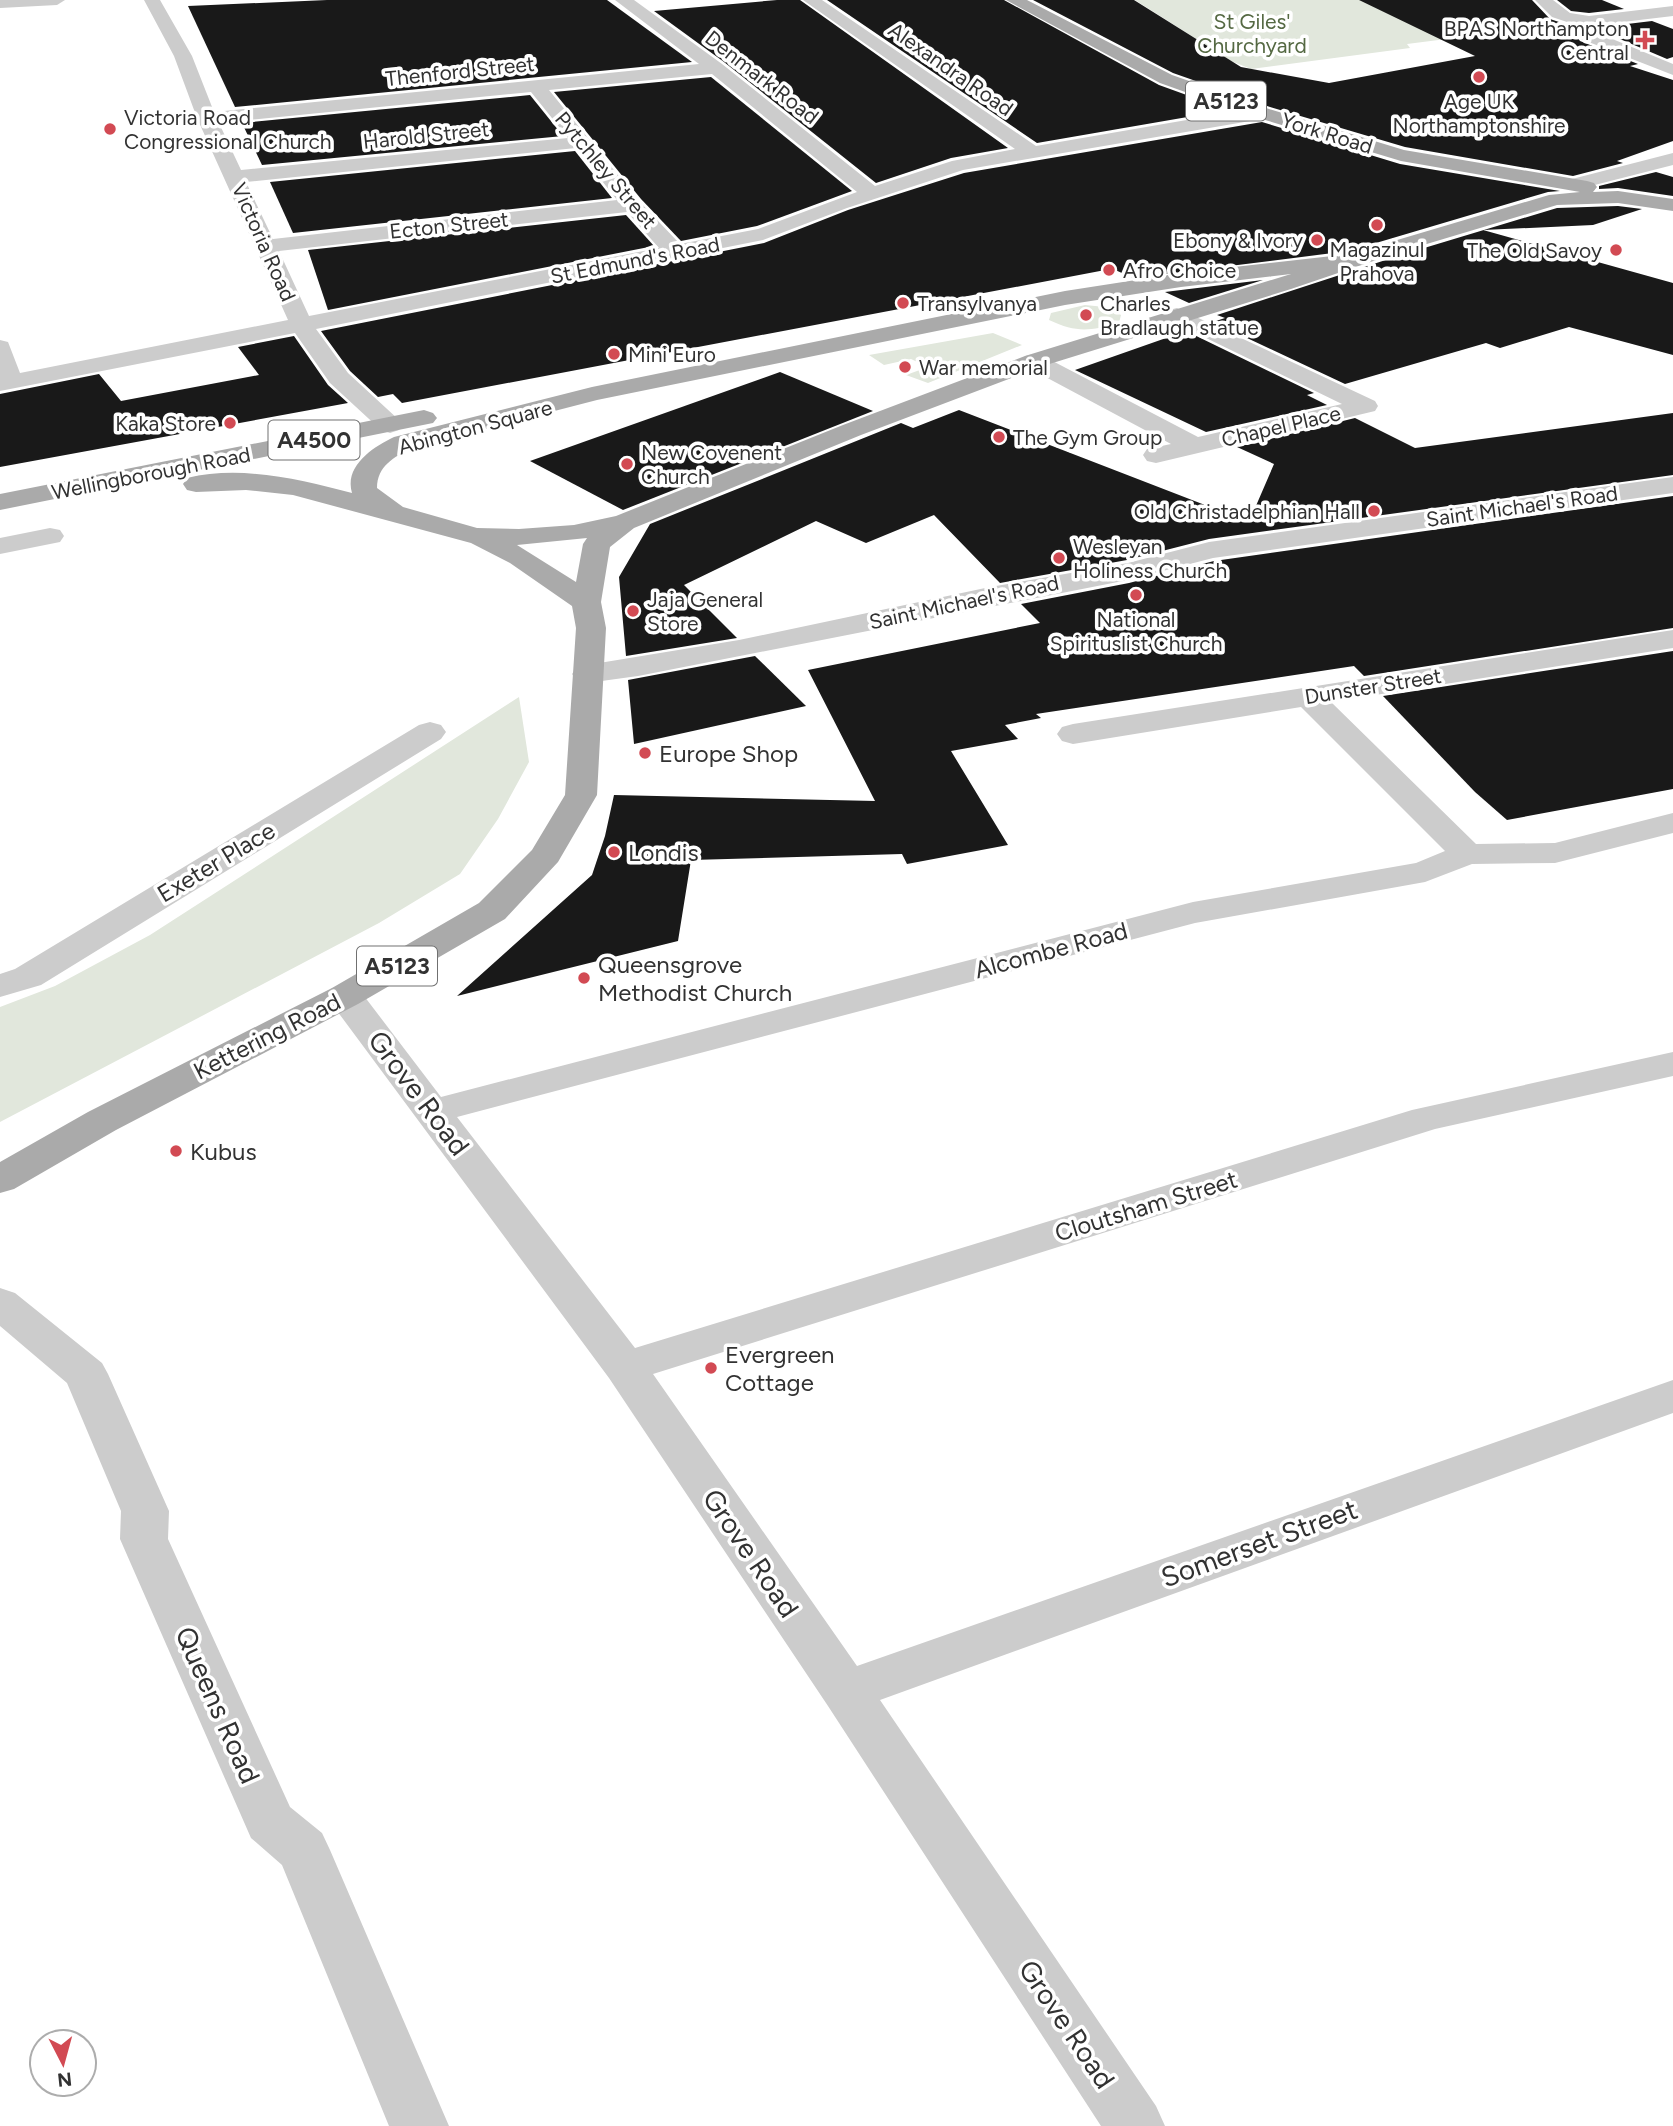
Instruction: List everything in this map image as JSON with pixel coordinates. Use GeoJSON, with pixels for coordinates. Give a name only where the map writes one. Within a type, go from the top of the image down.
{"type":"FeatureCollection","features":[{"type":"Feature","properties":{"kind":"main road","name":"York Road"},"geometry":{"type":"LineString","coordinates":[[1014,0],[1166,79],[1262,113],[1381,150],[1451,165],[1573,184],[1618,197]]}},
{"type":"Feature","properties":{"kind":"main road"},"geometry":{"type":"LineString","coordinates":[[1451,165],[1513,185],[1541,204]]}},
{"type":"Feature","properties":{"kind":"main road","name":"Abington Square"},"geometry":{"type":"LineString","coordinates":[[1354,260],[1181,280],[1065,298],[592,394],[541,411],[419,438],[393,447],[365,470],[362,481],[364,491],[393,513],[476,536],[560,536],[624,522],[840,435],[1034,361],[1103,338],[1541,204],[1578,197],[1618,197]]}},
{"type":"Feature","properties":{"kind":"main road","name":"A5123"},"geometry":{"type":"LineString","coordinates":[[1618,197],[1673,205]]}},
{"type":"Feature","properties":{"kind":"main road","name":"A4500"},"geometry":{"type":"LineString","coordinates":[[1065,298],[1112,303],[1141,315],[1150,323]]}},
{"type":"Feature","properties":{"kind":"main road","name":"A4500"},"geometry":{"type":"LineString","coordinates":[[1017,307],[1057,334],[1103,338]]}},
{"type":"Feature","properties":{"kind":"main road","name":"Wellingborough Road"},"geometry":{"type":"LineString","coordinates":[[0,502],[524,399],[592,394]]}},
{"type":"Feature","properties":{"kind":"main road","name":"Wellingborough Road"},"geometry":{"type":"LineString","coordinates":[[0,520],[50,523],[181,485],[253,481],[319,491],[393,513]]}},
{"type":"Feature","properties":{"kind":"main road","name":"A5123"},"geometry":{"type":"LineString","coordinates":[[586,602],[597,544],[624,522]]}},
{"type":"Feature","properties":{"kind":"main road"},"geometry":{"type":"LineString","coordinates":[[476,536],[520,557],[586,602]]}},
{"type":"Feature","properties":{"kind":"main road","name":"Kettering Road"},"geometry":{"type":"LineString","coordinates":[[0,1180],[102,1121],[345,996],[492,911],[546,855],[581,795],[591,628],[586,602]]}},
{"type":"Feature","properties":{"kind":"street"},"geometry":{"type":"LineString","coordinates":[[0,3],[57,0]]}},
{"type":"Feature","properties":{"kind":"street","name":"Victoria Road"},"geometry":{"type":"LineString","coordinates":[[152,0],[183,56],[207,118],[302,326],[339,378],[390,425]]}},
{"type":"Feature","properties":{"kind":"street","name":"Denmark Road"},"geometry":{"type":"LineString","coordinates":[[623,0],[716,68],[871,193]]}},
{"type":"Feature","properties":{"kind":"street","name":"Alexandra Road"},"geometry":{"type":"LineString","coordinates":[[811,0],[1030,151]]}},
{"type":"Feature","properties":{"kind":"street"},"geometry":{"type":"LineString","coordinates":[[1543,0],[1561,15],[1575,19],[1603,19],[1673,11]]}},
{"type":"Feature","properties":{"kind":"street"},"geometry":{"type":"LineString","coordinates":[[1575,19],[1587,35],[1673,70]]}},
{"type":"Feature","properties":{"kind":"street","name":"Thenford Street"},"geometry":{"type":"LineString","coordinates":[[207,118],[716,68]]}},
{"type":"Feature","properties":{"kind":"street","name":"Pytchley Street"},"geometry":{"type":"LineString","coordinates":[[536,86],[632,205],[676,253]]}},
{"type":"Feature","properties":{"kind":"street","name":"St Edmund's Road"},"geometry":{"type":"LineString","coordinates":[[5,383],[676,253],[762,234],[871,193],[959,165],[1262,113]]}},
{"type":"Feature","properties":{"kind":"street","name":"Harold Street"},"geometry":{"type":"LineString","coordinates":[[234,176],[279,174],[582,142]]}},
{"type":"Feature","properties":{"kind":"street"},"geometry":{"type":"LineString","coordinates":[[1579,183],[1673,159]]}},
{"type":"Feature","properties":{"kind":"street","name":"Ecton Street"},"geometry":{"type":"LineString","coordinates":[[265,246],[632,205]]}},
{"type":"Feature","properties":{"kind":"street","name":"Chapel Place"},"geometry":{"type":"LineString","coordinates":[[1156,455],[1366,406],[1177,315]]}},
{"type":"Feature","properties":{"kind":"street"},"geometry":{"type":"LineString","coordinates":[[0,347],[5,383]]}},
{"type":"Feature","properties":{"kind":"street"},"geometry":{"type":"LineString","coordinates":[[1034,361],[1195,446]]}},
{"type":"Feature","properties":{"kind":"street","name":"Saint Michael's Road"},"geometry":{"type":"LineString","coordinates":[[587,674],[680,662],[1061,581],[1170,563],[1209,550],[1673,485]]}},
{"type":"Feature","properties":{"kind":"street"},"geometry":{"type":"LineString","coordinates":[[0,546],[50,523]]}},
{"type":"Feature","properties":{"kind":"street","name":"Dunster Street"},"geometry":{"type":"LineString","coordinates":[[1073,734],[1673,639]]}},
{"type":"Feature","properties":{"kind":"street"},"geometry":{"type":"LineString","coordinates":[[1307,696],[1467,854]]}},
{"type":"Feature","properties":{"kind":"street","name":"Exeter Place"},"geometry":{"type":"LineString","coordinates":[[0,986],[28,977],[430,733]]}},
{"type":"Feature","properties":{"kind":"street","name":"Alcombe Road"},"geometry":{"type":"LineString","coordinates":[[433,1111],[1193,913],[1424,872],[1467,854],[1555,853],[1673,823]]}},
{"type":"Feature","properties":{"kind":"street","name":"Grove Road"},"geometry":{"type":"LineString","coordinates":[[345,996],[625,1367],[846,1691],[1135,2126]]}},
{"type":"Feature","properties":{"kind":"street","name":"Cloutsham Street"},"geometry":{"type":"LineString","coordinates":[[625,1367],[1426,1119],[1673,1064]]}},
{"type":"Feature","properties":{"kind":"street","name":"Queens Road"},"geometry":{"type":"LineString","coordinates":[[0,1303],[86,1374],[145,1511],[144,1539],[270,1822],[303,1850],[419,2126]]}},
{"type":"Feature","properties":{"kind":"street","name":"Somerset Street"},"geometry":{"type":"LineString","coordinates":[[846,1691],[1673,1396]]}},
{"type":"Feature","properties":{"kind":"green space","name":"St Giles' Churchyard"},"geometry":{"type":"Polygon","coordinates":[[[1135,0],[1526,0],[1462,37],[1407,44],[1410,48],[1251,69],[1231,61],[1135,0]]]}},
{"type":"Feature","properties":{"kind":"green space"},"geometry":{"type":"Polygon","coordinates":[[[1085,305],[1105,307],[1121,315],[1119,323],[1083,329],[1049,320],[1051,313],[1085,305]]]}},
{"type":"Feature","properties":{"kind":"green space"},"geometry":{"type":"Polygon","coordinates":[[[993,333],[1022,345],[928,383],[906,375],[928,367],[911,359],[884,365],[869,355],[993,333]]]}},
{"type":"Feature","properties":{"kind":"green space"},"geometry":{"type":"Polygon","coordinates":[[[519,697],[529,762],[498,819],[460,874],[379,923],[0,1122],[0,1007],[55,986],[150,935],[519,697]]]}},
{"type":"Feature","properties":{"kind":"building"},"geometry":{"type":"Polygon","coordinates":[[[327,0],[607,0],[692,62],[235,107],[188,6],[327,0]]]}},
{"type":"Feature","properties":{"kind":"building"},"geometry":{"type":"Polygon","coordinates":[[[800,0],[1008,148],[951,158],[876,183],[724,62],[654,11],[800,0]]]}},
{"type":"Feature","properties":{"kind":"building"},"geometry":{"type":"Polygon","coordinates":[[[827,0],[1004,0],[1159,85],[1228,110],[1037,143],[827,0]]]}},
{"type":"Feature","properties":{"kind":"building"},"geometry":{"type":"Polygon","coordinates":[[[1033,0],[1134,0],[1241,67],[1329,83],[1475,56],[1359,0],[1532,0],[1550,19],[1568,25],[1580,41],[1638,64],[1630,66],[1673,80],[1673,141],[1617,161],[1623,163],[1573,176],[1405,147],[1270,107],[1173,73],[1033,0]]]}},
{"type":"Feature","properties":{"kind":"building"},"geometry":{"type":"Polygon","coordinates":[[[1557,0],[1602,0],[1624,9],[1589,13],[1571,11],[1557,0]]]}},
{"type":"Feature","properties":{"kind":"building"},"geometry":{"type":"Polygon","coordinates":[[[1652,21],[1673,29],[1673,57],[1667,59],[1594,28],[1652,21]]]}},
{"type":"Feature","properties":{"kind":"building"},"geometry":{"type":"Polygon","coordinates":[[[711,77],[852,191],[757,226],[681,241],[641,199],[554,92],[711,77]]]}},
{"type":"Feature","properties":{"kind":"building"},"geometry":{"type":"Polygon","coordinates":[[[530,95],[563,136],[262,165],[242,123],[530,95]]]}},
{"type":"Feature","properties":{"kind":"building"},"geometry":{"type":"Polygon","coordinates":[[[1262,122],[1400,164],[1560,191],[1548,192],[1349,251],[1133,278],[1113,269],[1100,271],[402,403],[393,394],[378,397],[350,371],[321,331],[764,243],[848,210],[964,173],[1262,122]]]}},
{"type":"Feature","properties":{"kind":"building"},"geometry":{"type":"Polygon","coordinates":[[[575,151],[612,198],[293,233],[270,182],[575,151]]]}},
{"type":"Feature","properties":{"kind":"building"},"geometry":{"type":"Polygon","coordinates":[[[1656,172],[1673,177],[1673,196],[1618,188],[1599,189],[1599,186],[1656,172]]]}},
{"type":"Feature","properties":{"kind":"building"},"geometry":{"type":"Polygon","coordinates":[[[1618,206],[1642,209],[1593,225],[1484,230],[1557,208],[1618,206]]]}},
{"type":"Feature","properties":{"kind":"building"},"geometry":{"type":"Polygon","coordinates":[[[626,215],[654,246],[328,310],[308,250],[626,215]]]}},
{"type":"Feature","properties":{"kind":"building"},"geometry":{"type":"Polygon","coordinates":[[[1484,230],[1673,283],[1673,355],[1569,327],[1500,348],[1486,343],[1345,384],[1213,322],[1225,318],[1217,315],[1484,230]]]}},
{"type":"Feature","properties":{"kind":"building"},"geometry":{"type":"Polygon","coordinates":[[[1263,280],[1189,303],[1165,292],[1181,290],[1263,280]]]}},
{"type":"Feature","properties":{"kind":"building"},"geometry":{"type":"Polygon","coordinates":[[[1186,331],[1314,393],[1307,395],[1327,405],[1206,432],[1075,370],[1186,331]]]}},
{"type":"Feature","properties":{"kind":"building"},"geometry":{"type":"Polygon","coordinates":[[[294,336],[328,385],[348,403],[0,467],[0,394],[99,374],[121,401],[259,375],[238,347],[294,336]]]}},
{"type":"Feature","properties":{"kind":"building"},"geometry":{"type":"Polygon","coordinates":[[[780,372],[873,411],[623,510],[530,461],[780,372]]]}},
{"type":"Feature","properties":{"kind":"building"},"geometry":{"type":"Polygon","coordinates":[[[959,410],[1249,522],[1274,464],[1237,447],[1355,418],[1415,448],[1673,413],[1673,475],[1209,539],[1127,560],[1000,583],[934,515],[866,543],[816,521],[684,585],[737,638],[626,656],[619,577],[650,524],[901,423],[913,428],[959,410]]]}},
{"type":"Feature","properties":{"kind":"building"},"geometry":{"type":"Polygon","coordinates":[[[1673,496],[1673,628],[1364,676],[1354,666],[1036,714],[1041,718],[1005,725],[1018,739],[951,751],[1008,845],[907,864],[902,854],[691,860],[678,941],[457,996],[592,875],[605,836],[614,795],[875,801],[808,670],[1040,623],[1021,604],[1129,583],[1214,561],[1673,496]]]}},
{"type":"Feature","properties":{"kind":"building"},"geometry":{"type":"Polygon","coordinates":[[[1673,651],[1673,789],[1507,820],[1475,792],[1383,696],[1673,651]]]}},
{"type":"Feature","properties":{"kind":"building"},"geometry":{"type":"Polygon","coordinates":[[[755,656],[806,706],[634,744],[628,680],[755,656]]]}},
{"type":"Feature","properties":{"kind":"place","name":"BPAS Northampton Central"},"geometry":{"type":"Point","coordinates":[1645,40]}},
{"type":"Feature","properties":{"kind":"place","name":"Age UK Northamptonshire"},"geometry":{"type":"Point","coordinates":[1479,77]}},
{"type":"Feature","properties":{"kind":"place","name":"Victoria Road Congressional Church"},"geometry":{"type":"Point","coordinates":[110,129]}},
{"type":"Feature","properties":{"kind":"place","name":"Magazinul Prahova"},"geometry":{"type":"Point","coordinates":[1377,225]}},
{"type":"Feature","properties":{"kind":"place","name":"Ebony & Ivory"},"geometry":{"type":"Point","coordinates":[1317,240]}},
{"type":"Feature","properties":{"kind":"place","name":"The Old Savoy"},"geometry":{"type":"Point","coordinates":[1616,250]}},
{"type":"Feature","properties":{"kind":"place","name":"Afro Choice"},"geometry":{"type":"Point","coordinates":[1109,270]}},
{"type":"Feature","properties":{"kind":"place","name":"Transylvanya"},"geometry":{"type":"Point","coordinates":[903,303]}},
{"type":"Feature","properties":{"kind":"place","name":"Charles Bradlaugh statue"},"geometry":{"type":"Point","coordinates":[1086,315]}},
{"type":"Feature","properties":{"kind":"place","name":"Mini Euro"},"geometry":{"type":"Point","coordinates":[614,354]}},
{"type":"Feature","properties":{"kind":"place","name":"War memorial"},"geometry":{"type":"Point","coordinates":[905,367]}},
{"type":"Feature","properties":{"kind":"place","name":"Kaka Store"},"geometry":{"type":"Point","coordinates":[230,423]}},
{"type":"Feature","properties":{"kind":"place","name":"The Gym Group"},"geometry":{"type":"Point","coordinates":[999,437]}},
{"type":"Feature","properties":{"kind":"place","name":"New Covenent Church"},"geometry":{"type":"Point","coordinates":[627,464]}},
{"type":"Feature","properties":{"kind":"place","name":"Old Christadelphian Hall"},"geometry":{"type":"Point","coordinates":[1374,511]}},
{"type":"Feature","properties":{"kind":"place","name":"Wesleyan Holiness Church"},"geometry":{"type":"Point","coordinates":[1059,558]}},
{"type":"Feature","properties":{"kind":"place","name":"National Spirituslist Church"},"geometry":{"type":"Point","coordinates":[1136,595]}},
{"type":"Feature","properties":{"kind":"place","name":"Jaja General Store"},"geometry":{"type":"Point","coordinates":[633,611]}},
{"type":"Feature","properties":{"kind":"place","name":"Europe Shop"},"geometry":{"type":"Point","coordinates":[645,753]}},
{"type":"Feature","properties":{"kind":"place","name":"Londis"},"geometry":{"type":"Point","coordinates":[614,852]}},
{"type":"Feature","properties":{"kind":"place","name":"Queensgrove Methodist Church"},"geometry":{"type":"Point","coordinates":[584,978]}},
{"type":"Feature","properties":{"kind":"place","name":"Kubus"},"geometry":{"type":"Point","coordinates":[176,1151]}},
{"type":"Feature","properties":{"kind":"place","name":"Evergreen Cottage"},"geometry":{"type":"Point","coordinates":[711,1368]}}]}
